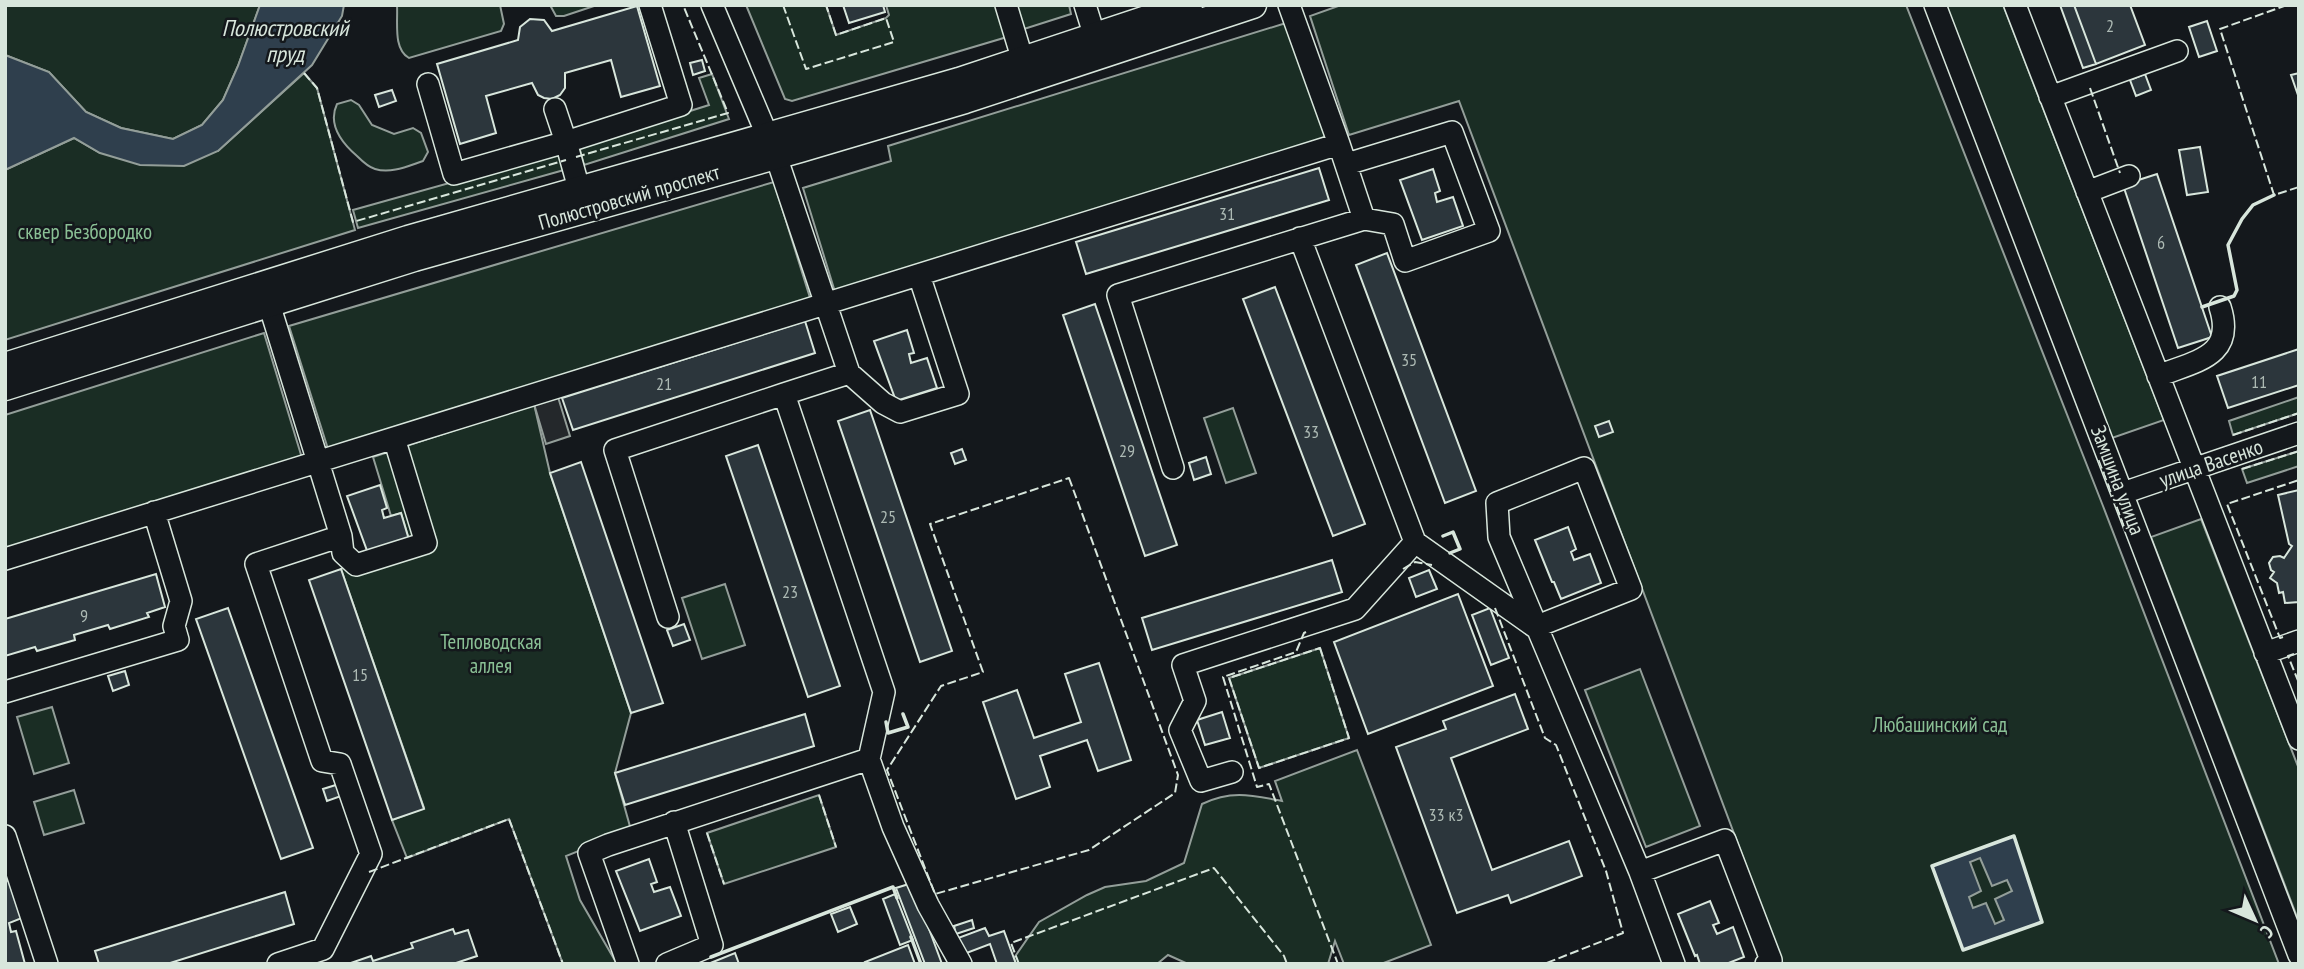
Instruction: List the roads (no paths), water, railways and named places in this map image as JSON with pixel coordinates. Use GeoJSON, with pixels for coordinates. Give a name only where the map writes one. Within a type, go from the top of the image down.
{"type":"FeatureCollection","features":[{"type":"Feature","properties":{"kind":"main road","name":"Полюстровский проспект"},"geometry":{"type":"LineString","coordinates":[[1098,46],[1189,5]]}},
{"type":"Feature","properties":{"kind":"main road","name":"Полюстровский проспект"},"geometry":{"type":"LineString","coordinates":[[5,387],[266,294],[408,239],[582,200],[772,146],[946,85],[1026,70],[1216,11],[1253,5]]}},
{"type":"Feature","properties":{"kind":"main road","name":"Полюстровский проспект"},"geometry":{"type":"LineString","coordinates":[[5,366],[266,294]]}},
{"type":"Feature","properties":{"kind":"street"},"geometry":{"type":"LineString","coordinates":[[428,84],[454,174],[681,105],[650,5]]}},
{"type":"Feature","properties":{"kind":"street"},"geometry":{"type":"LineString","coordinates":[[712,5],[772,146],[849,373],[883,403],[900,412],[958,394],[919,275]]}},
{"type":"Feature","properties":{"kind":"street"},"geometry":{"type":"LineString","coordinates":[[1006,5],[1026,70]]}},
{"type":"Feature","properties":{"kind":"street"},"geometry":{"type":"LineString","coordinates":[[1085,5],[1098,46]]}},
{"type":"Feature","properties":{"kind":"street"},"geometry":{"type":"LineString","coordinates":[[1289,5],[1347,164],[1364,219]]}},
{"type":"Feature","properties":{"kind":"street","name":"Замшина улица"},"geometry":{"type":"LineString","coordinates":[[1935,5],[2299,955]]}},
{"type":"Feature","properties":{"kind":"street"},"geometry":{"type":"LineString","coordinates":[[2015,5],[2299,739]]}},
{"type":"Feature","properties":{"kind":"street"},"geometry":{"type":"LineString","coordinates":[[2050,97],[2177,51]]}},
{"type":"Feature","properties":{"kind":"street"},"geometry":{"type":"LineString","coordinates":[[555,108],[582,200]]}},
{"type":"Feature","properties":{"kind":"street"},"geometry":{"type":"LineString","coordinates":[[1173,468],[1118,295],[1364,219],[1393,224],[1405,261],[1489,230],[1452,132],[1347,164]]}},
{"type":"Feature","properties":{"kind":"street"},"geometry":{"type":"LineString","coordinates":[[5,559],[1339,144]]}},
{"type":"Feature","properties":{"kind":"street"},"geometry":{"type":"LineString","coordinates":[[2087,192],[2129,176]]}},
{"type":"Feature","properties":{"kind":"street"},"geometry":{"type":"LineString","coordinates":[[1300,238],[1415,542],[1535,627]]}},
{"type":"Feature","properties":{"kind":"street"},"geometry":{"type":"LineString","coordinates":[[266,294],[319,461],[341,536],[343,554],[356,565],[426,542],[394,438]]}},
{"type":"Feature","properties":{"kind":"street"},"geometry":{"type":"LineString","coordinates":[[2158,376],[2205,358],[2214,350],[2225,332],[2220,307]]}},
{"type":"Feature","properties":{"kind":"street"},"geometry":{"type":"LineString","coordinates":[[668,617],[615,450],[849,373]]}},
{"type":"Feature","properties":{"kind":"street"},"geometry":{"type":"LineString","coordinates":[[784,394],[884,692],[869,759],[893,827],[928,905],[961,964]]}},
{"type":"Feature","properties":{"kind":"street","name":"улица Васенко"},"geometry":{"type":"LineString","coordinates":[[2123,493],[2299,433]]}},
{"type":"Feature","properties":{"kind":"street"},"geometry":{"type":"LineString","coordinates":[[1535,627],[1631,589],[1584,468],[1497,503],[1499,537],[1535,627],[1640,872],[1674,964]]}},
{"type":"Feature","properties":{"kind":"street"},"geometry":{"type":"LineString","coordinates":[[5,692],[178,640],[174,626],[181,601],[154,512]]}},
{"type":"Feature","properties":{"kind":"street"},"geometry":{"type":"LineString","coordinates":[[278,964],[323,949],[371,854],[340,764],[322,761],[256,564],[341,536]]}},
{"type":"Feature","properties":{"kind":"street"},"geometry":{"type":"LineString","coordinates":[[1232,772],[1200,781],[1180,730],[1195,701],[1183,665],[1355,609],[1415,542]]}},
{"type":"Feature","properties":{"kind":"street"},"geometry":{"type":"LineString","coordinates":[[2265,653],[2299,641]]}},
{"type":"Feature","properties":{"kind":"street"},"geometry":{"type":"LineString","coordinates":[[628,964],[589,853],[674,822],[869,759]]}},
{"type":"Feature","properties":{"kind":"street"},"geometry":{"type":"LineString","coordinates":[[667,964],[712,945],[674,822]]}},
{"type":"Feature","properties":{"kind":"street"},"geometry":{"type":"LineString","coordinates":[[5,836],[47,964]]}},
{"type":"Feature","properties":{"kind":"street"},"geometry":{"type":"LineString","coordinates":[[1640,872],[1725,840],[1771,960],[1766,964]]}},
{"type":"Feature","properties":{"kind":"water","name":"Полюстровский пруд"},"geometry":{"type":"Polygon","coordinates":[[[260,5],[344,5],[342,16],[312,65],[218,151],[184,166],[140,165],[100,153],[74,138],[5,170],[5,55],[49,72],[86,112],[121,128],[173,139],[202,125],[223,100],[260,5]]]}},
{"type":"Feature","properties":{"kind":"water"},"geometry":{"type":"Polygon","coordinates":[[[2014,836],[2042,922],[1963,950],[1932,866],[2014,836]],[[1980,858],[1970,862],[1981,891],[1969,897],[1973,908],[1986,903],[1995,924],[2004,920],[1995,899],[2012,891],[2007,880],[1992,886],[1980,858]]]}},
{"type":"Feature","properties":{"kind":"park label","name":"сквер Безбородко"},"geometry":{"type":"Point","coordinates":[85,231]}},
{"type":"Feature","properties":{"kind":"park label","name":"Тепловодская аллея"},"geometry":{"type":"Point","coordinates":[491,653]}},
{"type":"Feature","properties":{"kind":"park label","name":"Любашинский сад"},"geometry":{"type":"Point","coordinates":[1940,724]}}]}
